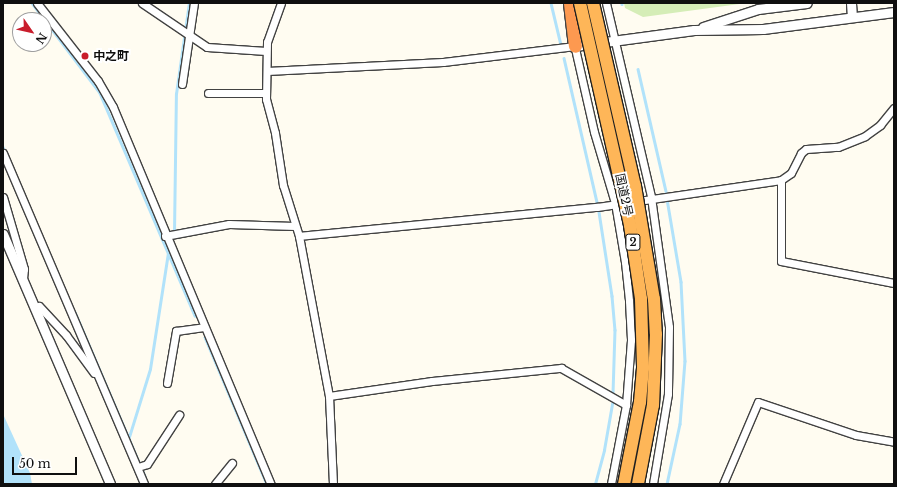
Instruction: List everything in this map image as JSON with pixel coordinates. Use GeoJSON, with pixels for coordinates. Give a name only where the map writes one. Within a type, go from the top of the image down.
{"type":"FeatureCollection","features":[{"type":"Feature","properties":{"kind":"highway"},"geometry":{"type":"LineString","coordinates":[[570,3],[575,46]]}},
{"type":"Feature","properties":{"kind":"highway","name":"国道2号"},"geometry":{"type":"LineString","coordinates":[[580,3],[627,210],[641,299],[643,368],[640,402],[624,484]]}},
{"type":"Feature","properties":{"kind":"highway","name":"国道2号"},"geometry":{"type":"LineString","coordinates":[[593,3],[636,193],[654,299],[656,334],[653,405],[638,484]]}},
{"type":"Feature","properties":{"kind":"street"},"geometry":{"type":"LineString","coordinates":[[37,3],[98,81],[113,107],[271,484]]}},
{"type":"Feature","properties":{"kind":"street"},"geometry":{"type":"LineString","coordinates":[[142,3],[187,35],[207,47],[266,51]]}},
{"type":"Feature","properties":{"kind":"street"},"geometry":{"type":"LineString","coordinates":[[182,84],[187,35],[194,3]]}},
{"type":"Feature","properties":{"kind":"street"},"geometry":{"type":"LineString","coordinates":[[281,3],[266,51],[266,93],[283,185],[299,236],[329,396],[333,484]]}},
{"type":"Feature","properties":{"kind":"street"},"geometry":{"type":"LineString","coordinates":[[564,3],[594,132],[615,203],[626,262],[631,340],[626,405],[610,484]]}},
{"type":"Feature","properties":{"kind":"street"},"geometry":{"type":"LineString","coordinates":[[606,3],[651,197],[665,292],[670,360],[664,430],[653,484]]}},
{"type":"Feature","properties":{"kind":"street"},"geometry":{"type":"LineString","coordinates":[[694,30],[758,9],[807,3]]}},
{"type":"Feature","properties":{"kind":"street"},"geometry":{"type":"LineString","coordinates":[[850,3],[852,17]]}},
{"type":"Feature","properties":{"kind":"street"},"geometry":{"type":"LineString","coordinates":[[267,71],[443,62],[694,30],[763,29],[894,12]]}},
{"type":"Feature","properties":{"kind":"street"},"geometry":{"type":"LineString","coordinates":[[208,93],[266,93]]}},
{"type":"Feature","properties":{"kind":"street"},"geometry":{"type":"LineString","coordinates":[[299,236],[615,203],[781,180],[791,173],[801,153],[806,149],[838,147],[865,136],[880,125],[894,108]]}},
{"type":"Feature","properties":{"kind":"street"},"geometry":{"type":"LineString","coordinates":[[3,153],[100,378],[140,466],[144,484]]}},
{"type":"Feature","properties":{"kind":"street"},"geometry":{"type":"LineString","coordinates":[[781,180],[781,261],[894,283]]}},
{"type":"Feature","properties":{"kind":"street"},"geometry":{"type":"LineString","coordinates":[[3,197],[24,269],[23,281]]}},
{"type":"Feature","properties":{"kind":"street"},"geometry":{"type":"LineString","coordinates":[[166,236],[229,224],[295,226]]}},
{"type":"Feature","properties":{"kind":"street"},"geometry":{"type":"LineString","coordinates":[[3,234],[110,484]]}},
{"type":"Feature","properties":{"kind":"street"},"geometry":{"type":"LineString","coordinates":[[35,307],[39,306],[66,335],[100,378]]}},
{"type":"Feature","properties":{"kind":"street"},"geometry":{"type":"LineString","coordinates":[[167,383],[176,331],[204,327]]}},
{"type":"Feature","properties":{"kind":"street"},"geometry":{"type":"LineString","coordinates":[[329,396],[432,381],[561,368],[626,405]]}},
{"type":"Feature","properties":{"kind":"street"},"geometry":{"type":"LineString","coordinates":[[723,484],[758,402],[856,436],[894,442]]}},
{"type":"Feature","properties":{"kind":"street"},"geometry":{"type":"LineString","coordinates":[[140,466],[147,464],[179,415]]}},
{"type":"Feature","properties":{"kind":"street"},"geometry":{"type":"LineString","coordinates":[[216,484],[232,463]]}},
{"type":"Feature","properties":{"kind":"green space"},"geometry":{"type":"Polygon","coordinates":[[[624,3],[747,3],[643,17],[625,8],[624,3]]]}},
{"type":"Feature","properties":{"kind":"water"},"geometry":{"type":"Polygon","coordinates":[[[3,414],[30,473],[32,484],[3,484],[3,414]]]}},
{"type":"Feature","properties":{"kind":"waterway"},"geometry":{"type":"LineString","coordinates":[[32,3],[100,93],[195,316]]}},
{"type":"Feature","properties":{"kind":"waterway"},"geometry":{"type":"LineString","coordinates":[[174,232],[176,94],[189,3]]}},
{"type":"Feature","properties":{"kind":"waterway"},"geometry":{"type":"LineString","coordinates":[[551,3],[561,45]]}},
{"type":"Feature","properties":{"kind":"waterway"},"geometry":{"type":"LineString","coordinates":[[564,58],[597,202]]}},
{"type":"Feature","properties":{"kind":"waterway"},"geometry":{"type":"LineString","coordinates":[[638,69],[666,191]]}},
{"type":"Feature","properties":{"kind":"waterway"},"geometry":{"type":"LineString","coordinates":[[3,147],[5,152]]}},
{"type":"Feature","properties":{"kind":"waterway"},"geometry":{"type":"LineString","coordinates":[[667,199],[681,282],[685,361],[680,424],[667,484]]}},
{"type":"Feature","properties":{"kind":"waterway"},"geometry":{"type":"LineString","coordinates":[[599,212],[612,296],[615,330],[613,395]]}},
{"type":"Feature","properties":{"kind":"waterway"},"geometry":{"type":"LineString","coordinates":[[129,437],[150,369],[168,253]]}},
{"type":"Feature","properties":{"kind":"waterway"},"geometry":{"type":"LineString","coordinates":[[75,312],[145,476]]}},
{"type":"Feature","properties":{"kind":"waterway"},"geometry":{"type":"LineString","coordinates":[[205,337],[266,482]]}},
{"type":"Feature","properties":{"kind":"waterway"},"geometry":{"type":"LineString","coordinates":[[595,484],[604,450],[612,404]]}},
{"type":"Feature","properties":{"kind":"place","name":"中之町"},"geometry":{"type":"Point","coordinates":[85,56]}}]}
